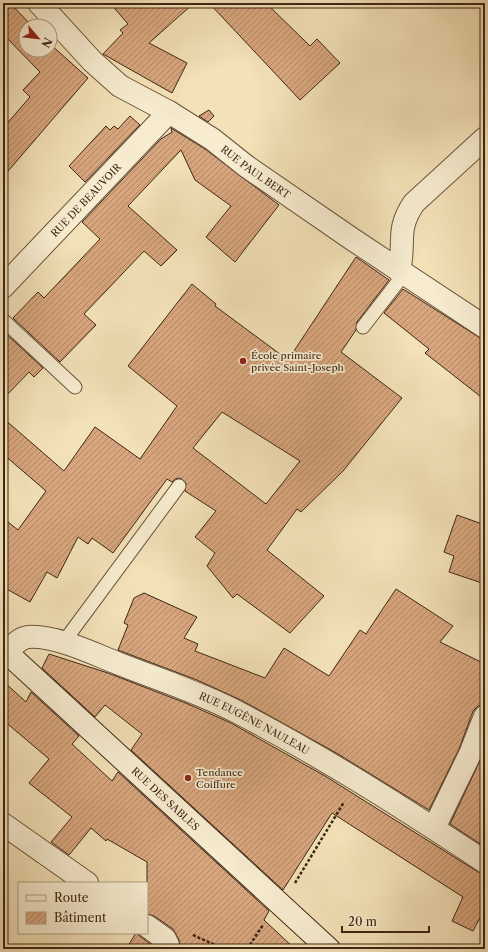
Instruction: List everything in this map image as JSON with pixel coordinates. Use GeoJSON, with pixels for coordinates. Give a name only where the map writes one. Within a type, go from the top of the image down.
{"type":"FeatureCollection","features":[{"type":"Feature","properties":{"kind":"street","name":"RUE PAUL BERT"},"geometry":{"type":"LineString","coordinates":[[39,3],[92,61],[120,86],[169,112],[212,139],[246,166],[485,328]]}},
{"type":"Feature","properties":{"kind":"street","name":"RUE DE BEAUVOIR"},"geometry":{"type":"LineString","coordinates":[[3,287],[169,112]]}},
{"type":"Feature","properties":{"kind":"street"},"geometry":{"type":"LineString","coordinates":[[402,272],[402,227],[406,215],[414,203],[485,138]]}},
{"type":"Feature","properties":{"kind":"street","name":"RUE EUGÈNE NAULEAU"},"geometry":{"type":"LineString","coordinates":[[5,653],[17,642],[26,637],[63,643],[205,697],[263,726],[434,828],[485,862]]}},
{"type":"Feature","properties":{"kind":"street","name":"RUE DES SABLES"},"geometry":{"type":"LineString","coordinates":[[5,653],[329,949]]}},
{"type":"Feature","properties":{"kind":"street"},"geometry":{"type":"LineString","coordinates":[[434,828],[470,754],[485,716]]}},
{"type":"Feature","properties":{"kind":"street"},"geometry":{"type":"LineString","coordinates":[[3,824],[86,882]]}},
{"type":"Feature","properties":{"kind":"street"},"geometry":{"type":"LineString","coordinates":[[148,927],[165,939],[168,945],[166,949]]}},
{"type":"Feature","properties":{"kind":"lane"},"geometry":{"type":"LineString","coordinates":[[363,327],[402,272]]}},
{"type":"Feature","properties":{"kind":"lane"},"geometry":{"type":"LineString","coordinates":[[3,320],[75,387]]}},
{"type":"Feature","properties":{"kind":"lane"},"geometry":{"type":"LineString","coordinates":[[63,643],[179,486]]}},
{"type":"Feature","properties":{"kind":"path"},"geometry":{"type":"LineString","coordinates":[[292,887],[356,781]]}},
{"type":"Feature","properties":{"kind":"path"},"geometry":{"type":"LineString","coordinates":[[247,949],[264,924]]}},
{"type":"Feature","properties":{"kind":"building"},"geometry":{"type":"Polygon","coordinates":[[[3,3],[10,3],[24,18],[18,18],[18,49],[3,34],[3,3]]]}},
{"type":"Feature","properties":{"kind":"building"},"geometry":{"type":"Polygon","coordinates":[[[110,3],[194,3],[149,43],[187,63],[172,93],[103,54],[123,33],[120,30],[128,24],[110,3]]]}},
{"type":"Feature","properties":{"kind":"building"},"geometry":{"type":"Polygon","coordinates":[[[209,3],[266,3],[310,46],[317,39],[340,63],[300,100],[209,3]]]}},
{"type":"Feature","properties":{"kind":"building"},"geometry":{"type":"Polygon","coordinates":[[[58,51],[88,78],[3,177],[3,128],[30,97],[23,90],[40,72],[26,58],[58,58],[58,51]]]}},
{"type":"Feature","properties":{"kind":"building"},"geometry":{"type":"Polygon","coordinates":[[[209,110],[214,116],[208,122],[199,116],[209,110]]]}},
{"type":"Feature","properties":{"kind":"building"},"geometry":{"type":"Polygon","coordinates":[[[130,116],[140,125],[85,182],[69,166],[106,126],[110,130],[114,126],[118,129],[130,116]]]}},
{"type":"Feature","properties":{"kind":"building"},"geometry":{"type":"Polygon","coordinates":[[[171,128],[205,149],[279,205],[235,262],[206,237],[231,206],[195,180],[181,150],[128,206],[177,250],[161,266],[144,251],[84,314],[96,325],[60,362],[13,318],[38,292],[44,298],[100,239],[82,222],[161,139],[172,132],[171,128]]]}},
{"type":"Feature","properties":{"kind":"building"},"geometry":{"type":"Polygon","coordinates":[[[356,257],[389,280],[357,322],[356,330],[341,352],[402,398],[343,471],[301,512],[297,509],[267,550],[324,596],[290,633],[237,594],[233,598],[207,566],[215,553],[195,537],[216,511],[185,491],[186,483],[180,478],[175,479],[172,482],[167,479],[113,553],[92,538],[88,544],[78,537],[57,578],[47,572],[30,602],[3,587],[3,518],[18,530],[46,491],[3,454],[3,418],[64,471],[95,427],[140,459],[177,406],[128,366],[192,284],[216,304],[215,306],[288,360],[356,257]],[[222,412],[193,448],[266,504],[300,461],[222,412]]]}},
{"type":"Feature","properties":{"kind":"building"},"geometry":{"type":"Polygon","coordinates":[[[403,289],[485,341],[485,400],[425,353],[429,349],[384,313],[403,289]]]}},
{"type":"Feature","properties":{"kind":"building"},"geometry":{"type":"Polygon","coordinates":[[[5,333],[43,368],[34,377],[29,372],[3,399],[3,335],[5,333]]]}},
{"type":"Feature","properties":{"kind":"building"},"geometry":{"type":"Polygon","coordinates":[[[457,515],[485,525],[485,584],[449,572],[454,556],[444,552],[457,515]]]}},
{"type":"Feature","properties":{"kind":"building"},"geometry":{"type":"Polygon","coordinates":[[[396,589],[453,626],[440,642],[485,664],[485,704],[478,706],[473,711],[459,749],[429,810],[338,754],[243,701],[197,680],[118,650],[128,625],[124,623],[134,598],[144,593],[197,617],[184,638],[198,644],[195,651],[265,678],[284,648],[329,676],[360,630],[366,634],[396,589]]]}},
{"type":"Feature","properties":{"kind":"building"},"geometry":{"type":"Polygon","coordinates":[[[49,654],[108,673],[188,704],[231,723],[325,776],[478,872],[485,874],[485,911],[484,910],[473,931],[452,921],[463,897],[332,813],[283,890],[131,750],[142,734],[105,705],[95,717],[42,668],[49,654]]]}},
{"type":"Feature","properties":{"kind":"building"},"geometry":{"type":"Polygon","coordinates":[[[3,681],[26,702],[31,692],[79,736],[72,744],[112,781],[118,772],[269,911],[264,920],[295,949],[180,949],[179,940],[173,929],[154,916],[148,914],[147,862],[107,839],[106,841],[91,828],[69,855],[51,842],[72,817],[29,783],[49,759],[3,720],[3,681]]]}},
{"type":"Feature","properties":{"kind":"building"},"geometry":{"type":"Polygon","coordinates":[[[485,750],[485,847],[450,824],[485,750]]]}},
{"type":"Feature","properties":{"kind":"building"},"geometry":{"type":"Polygon","coordinates":[[[135,934],[154,947],[154,949],[126,949],[135,934]]]}},
{"type":"Feature","properties":{"kind":"place","name":"École primaire privée Saint-Joseph"},"geometry":{"type":"Point","coordinates":[243,361]}},
{"type":"Feature","properties":{"kind":"place","name":"Tendance Coiffure"},"geometry":{"type":"Point","coordinates":[188,778]}}]}
